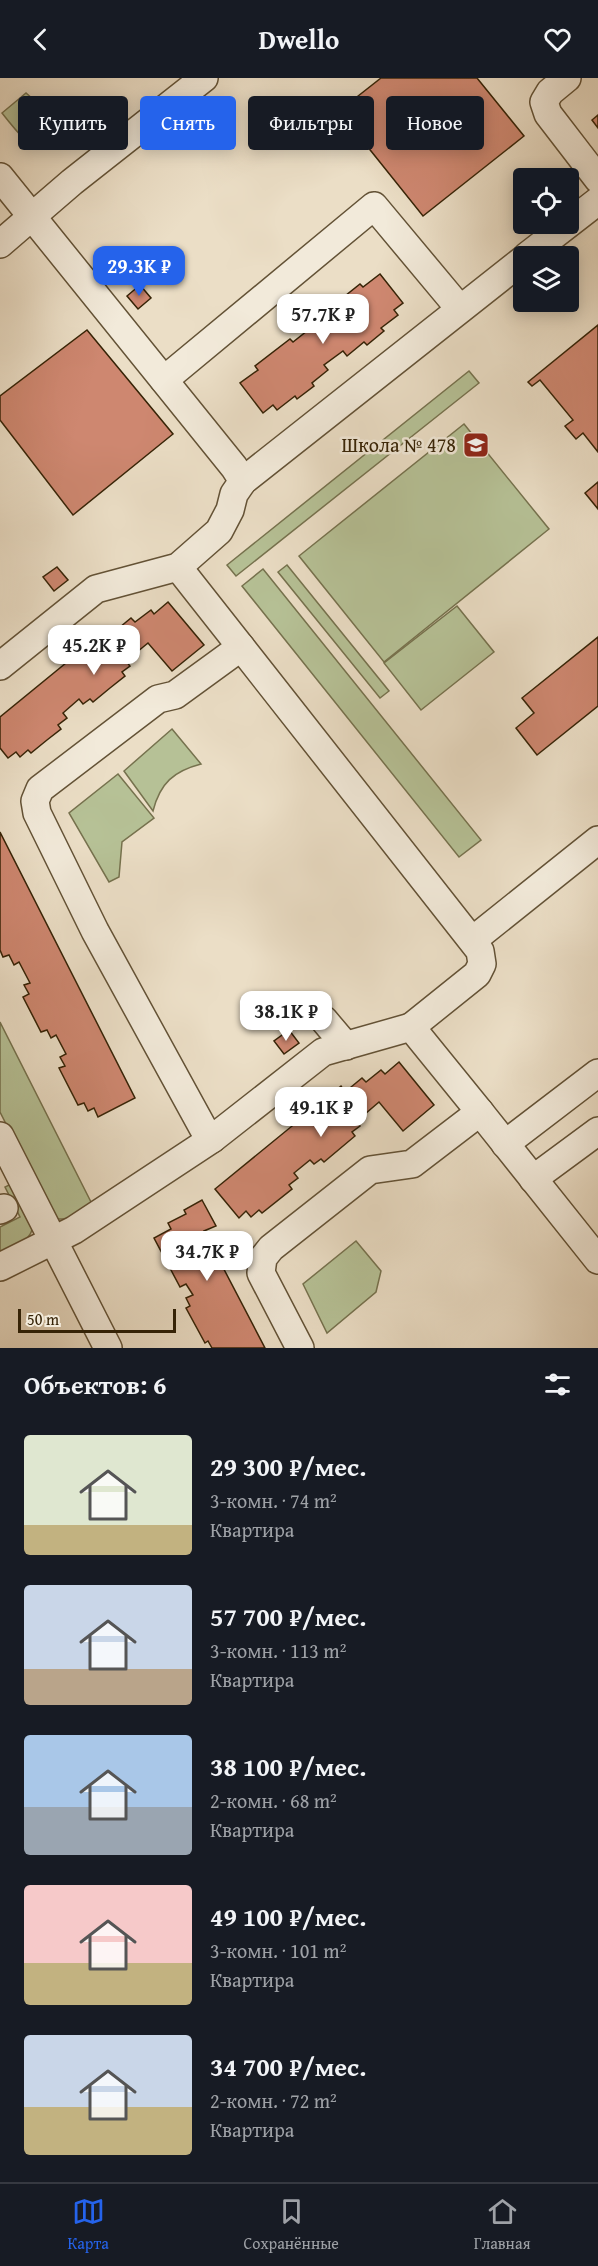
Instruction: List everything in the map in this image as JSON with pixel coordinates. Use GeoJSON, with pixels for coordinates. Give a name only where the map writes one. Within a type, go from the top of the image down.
{"type":"FeatureCollection","features":[{"type":"Feature","properties":{"kind":"lane"},"geometry":{"type":"LineString","coordinates":[[0,244],[204,78]]}},
{"type":"Feature","properties":{"kind":"lane"},"geometry":{"type":"LineString","coordinates":[[567,78],[550,92],[544,102],[548,114],[598,179]]}},
{"type":"Feature","properties":{"kind":"lane"},"geometry":{"type":"LineString","coordinates":[[0,177],[243,481]]}},
{"type":"Feature","properties":{"kind":"lane"},"geometry":{"type":"LineString","coordinates":[[540,246],[598,201]]}},
{"type":"Feature","properties":{"kind":"lane"},"geometry":{"type":"LineString","coordinates":[[164,380],[374,206],[460,309]]}},
{"type":"Feature","properties":{"kind":"lane"},"geometry":{"type":"LineString","coordinates":[[0,666],[96,589],[178,567],[219,531],[228,516],[234,494],[243,481],[513,268]]}},
{"type":"Feature","properties":{"kind":"lane"},"geometry":{"type":"LineString","coordinates":[[0,1267],[53,1242],[101,1213],[212,1139],[323,1052],[411,1027],[477,974],[482,964],[480,951],[473,939],[178,567]]}},
{"type":"Feature","properties":{"kind":"lane"},"geometry":{"type":"LineString","coordinates":[[212,1139],[95,931],[37,813],[35,801],[40,789],[158,699],[175,694],[241,647]]}},
{"type":"Feature","properties":{"kind":"lane"},"geometry":{"type":"LineString","coordinates":[[473,939],[598,840]]}},
{"type":"Feature","properties":{"kind":"lane"},"geometry":{"type":"LineString","coordinates":[[324,1020],[346,1046]]}},
{"type":"Feature","properties":{"kind":"lane"},"geometry":{"type":"LineString","coordinates":[[411,1027],[598,1260]]}},
{"type":"Feature","properties":{"kind":"lane"},"geometry":{"type":"LineString","coordinates":[[505,1144],[598,1073]]}},
{"type":"Feature","properties":{"kind":"lane"},"geometry":{"type":"LineString","coordinates":[[300,1348],[261,1273],[263,1258],[271,1248],[370,1170],[412,1164],[480,1112]]}},
{"type":"Feature","properties":{"kind":"lane"},"geometry":{"type":"LineString","coordinates":[[533,1179],[598,1131]]}},
{"type":"Feature","properties":{"kind":"lane"},"geometry":{"type":"LineString","coordinates":[[0,1136],[108,1348]]}},
{"type":"Feature","properties":{"kind":"green space"},"geometry":{"type":"Polygon","coordinates":[[[18,100],[18,132],[14,128],[2,113],[18,100]]]}},
{"type":"Feature","properties":{"kind":"green space"},"geometry":{"type":"Polygon","coordinates":[[[469,371],[479,383],[236,576],[227,565],[469,371]]]}},
{"type":"Feature","properties":{"kind":"green space"},"geometry":{"type":"Polygon","coordinates":[[[464,424],[549,529],[384,662],[299,556],[464,424]]]}},
{"type":"Feature","properties":{"kind":"green space"},"geometry":{"type":"Polygon","coordinates":[[[287,565],[389,691],[380,698],[278,572],[287,565]]]}},
{"type":"Feature","properties":{"kind":"green space"},"geometry":{"type":"Polygon","coordinates":[[[263,569],[481,840],[459,857],[242,586],[263,569]]]}},
{"type":"Feature","properties":{"kind":"green space"},"geometry":{"type":"Polygon","coordinates":[[[457,606],[494,652],[421,710],[384,663],[457,606]]]}},
{"type":"Feature","properties":{"kind":"green space"},"geometry":{"type":"Polygon","coordinates":[[[172,729],[201,764],[183,770],[170,780],[160,793],[153,811],[124,771],[172,729]]]}},
{"type":"Feature","properties":{"kind":"green space"},"geometry":{"type":"Polygon","coordinates":[[[118,774],[154,818],[122,842],[119,877],[109,882],[69,813],[118,774]]]}},
{"type":"Feature","properties":{"kind":"green space"},"geometry":{"type":"Polygon","coordinates":[[[0,1022],[92,1204],[69,1219],[57,1219],[52,1214],[0,1112],[0,1022]]]}},
{"type":"Feature","properties":{"kind":"green space"},"geometry":{"type":"Polygon","coordinates":[[[13,1183],[33,1225],[32,1231],[26,1239],[0,1252],[0,1227],[20,1217],[5,1187],[13,1183]]]}},
{"type":"Feature","properties":{"kind":"green space"},"geometry":{"type":"Polygon","coordinates":[[[356,1241],[381,1271],[376,1292],[327,1333],[303,1284],[356,1241]]]}},
{"type":"Feature","properties":{"kind":"building"},"geometry":{"type":"Polygon","coordinates":[[[381,78],[477,78],[524,136],[423,216],[370,150],[374,150],[374,96],[358,96],[381,78]]]}},
{"type":"Feature","properties":{"kind":"building"},"geometry":{"type":"Polygon","coordinates":[[[598,115],[598,128],[592,120],[598,115]]]}},
{"type":"Feature","properties":{"kind":"building"},"geometry":{"type":"Polygon","coordinates":[[[380,274],[403,303],[394,310],[398,315],[381,328],[384,331],[367,345],[364,342],[347,356],[343,351],[324,365],[328,370],[312,383],[314,386],[297,399],[295,396],[277,410],[273,405],[263,413],[240,383],[258,370],[255,366],[290,339],[293,342],[327,315],[325,312],[360,284],[363,287],[380,274]]]}},
{"type":"Feature","properties":{"kind":"building"},"geometry":{"type":"Polygon","coordinates":[[[140,285],[151,298],[138,309],[127,296],[140,285]]]}},
{"type":"Feature","properties":{"kind":"building"},"geometry":{"type":"Polygon","coordinates":[[[598,325],[598,452],[583,433],[576,439],[565,426],[573,420],[540,380],[532,386],[528,382],[598,325]]]}},
{"type":"Feature","properties":{"kind":"building"},"geometry":{"type":"Polygon","coordinates":[[[87,330],[173,434],[73,515],[0,420],[0,396],[87,330]]]}},
{"type":"Feature","properties":{"kind":"building"},"geometry":{"type":"Polygon","coordinates":[[[598,482],[598,509],[585,493],[598,482]]]}},
{"type":"Feature","properties":{"kind":"building"},"geometry":{"type":"Polygon","coordinates":[[[57,567],[68,580],[54,591],[43,577],[57,567]]]}},
{"type":"Feature","properties":{"kind":"building"},"geometry":{"type":"Polygon","coordinates":[[[168,602],[204,645],[172,671],[148,643],[126,661],[130,666],[122,672],[125,676],[93,702],[90,699],[83,704],[79,699],[63,713],[67,718],[58,725],[61,729],[31,753],[28,750],[20,757],[16,752],[8,758],[0,748],[0,717],[110,627],[114,632],[131,618],[135,622],[151,610],[154,614],[168,602]]]}},
{"type":"Feature","properties":{"kind":"building"},"geometry":{"type":"Polygon","coordinates":[[[598,637],[598,706],[537,755],[516,728],[534,713],[522,698],[598,637]]]}},
{"type":"Feature","properties":{"kind":"building"},"geometry":{"type":"Polygon","coordinates":[[[0,832],[135,1098],[98,1117],[94,1108],[88,1111],[84,1103],[78,1105],[59,1068],[65,1066],[60,1057],[66,1054],[56,1035],[51,1038],[47,1030],[41,1032],[23,997],[29,994],[24,985],[30,983],[19,962],[14,965],[9,955],[3,957],[0,950],[0,832]]]}},
{"type":"Feature","properties":{"kind":"building"},"geometry":{"type":"Polygon","coordinates":[[[289,1030],[299,1043],[284,1054],[274,1041],[289,1030]]]}},
{"type":"Feature","properties":{"kind":"building"},"geometry":{"type":"Polygon","coordinates":[[[399,1062],[434,1105],[403,1131],[379,1102],[357,1121],[360,1126],[352,1132],[355,1136],[324,1162],[321,1159],[314,1164],[310,1160],[294,1173],[298,1178],[289,1185],[292,1189],[262,1213],[259,1210],[251,1217],[246,1211],[239,1218],[215,1189],[341,1086],[345,1092],[362,1078],[366,1082],[381,1070],[385,1074],[399,1062]]]}},
{"type":"Feature","properties":{"kind":"building"},"geometry":{"type":"Polygon","coordinates":[[[202,1200],[216,1226],[204,1231],[265,1348],[212,1348],[208,1341],[205,1343],[186,1308],[190,1306],[186,1298],[193,1295],[186,1284],[180,1287],[154,1238],[171,1229],[168,1223],[186,1214],[184,1210],[202,1200]]]}},
{"type":"Feature","properties":{"kind":"place","name":"Школа № 478"},"geometry":{"type":"Point","coordinates":[476,445]}}]}
